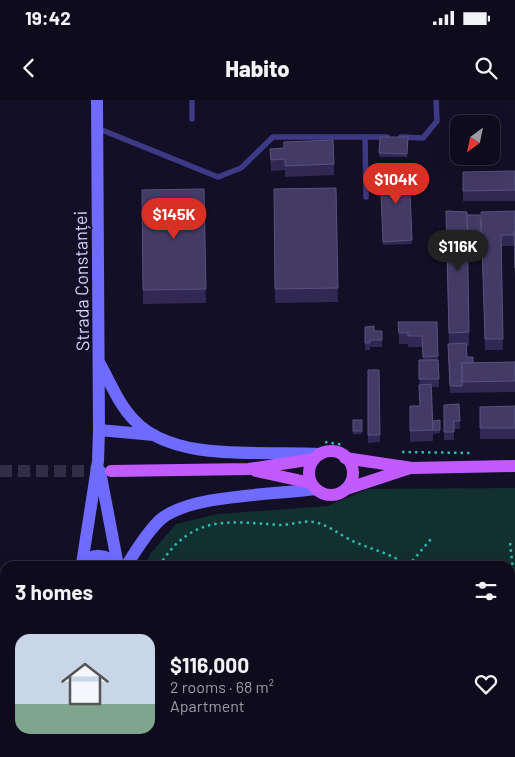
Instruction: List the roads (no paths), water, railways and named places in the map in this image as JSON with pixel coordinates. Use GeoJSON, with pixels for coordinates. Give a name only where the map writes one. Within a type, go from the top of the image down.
{"type":"FeatureCollection","features":[{"type":"Feature","properties":{"kind":"main road"},"geometry":{"type":"LineString","coordinates":[[313,486],[309,471],[318,452]]}},
{"type":"Feature","properties":{"kind":"main road"},"geometry":{"type":"LineString","coordinates":[[249,470],[318,452],[346,452],[412,468],[515,466]]}},
{"type":"Feature","properties":{"kind":"main road"},"geometry":{"type":"LineString","coordinates":[[346,452],[352,477],[346,489]]}},
{"type":"Feature","properties":{"kind":"main road"},"geometry":{"type":"LineString","coordinates":[[112,470],[249,470],[313,486],[327,495],[340,493],[346,489],[412,468]]}},
{"type":"Feature","properties":{"kind":"street","name":"Strada Constanței"},"geometry":{"type":"LineString","coordinates":[[82,561],[98,461],[100,364],[97,100]]}},
{"type":"Feature","properties":{"kind":"street"},"geometry":{"type":"LineString","coordinates":[[100,364],[134,420],[156,435],[176,445],[206,450],[318,452]]}},
{"type":"Feature","properties":{"kind":"street"},"geometry":{"type":"LineString","coordinates":[[99,430],[156,435]]}},
{"type":"Feature","properties":{"kind":"street","name":"Strada Constanței"},"geometry":{"type":"LineString","coordinates":[[98,461],[117,561]]}},
{"type":"Feature","properties":{"kind":"street"},"geometry":{"type":"LineString","coordinates":[[130,561],[150,532],[161,520],[177,509],[198,502],[313,486]]}},
{"type":"Feature","properties":{"kind":"street"},"geometry":{"type":"LineString","coordinates":[[87,561],[94,556],[101,556],[108,557],[112,561]]}},
{"type":"Feature","properties":{"kind":"lane"},"geometry":{"type":"LineString","coordinates":[[192,100],[192,119]]}},
{"type":"Feature","properties":{"kind":"lane"},"geometry":{"type":"LineString","coordinates":[[98,128],[218,177],[241,168],[274,137],[423,138],[437,121],[436,100]]}},
{"type":"Feature","properties":{"kind":"lane"},"geometry":{"type":"LineString","coordinates":[[365,137],[366,197]]}},
{"type":"Feature","properties":{"kind":"tunnel"},"geometry":{"type":"LineString","coordinates":[[0,471],[107,471]]}}]}
